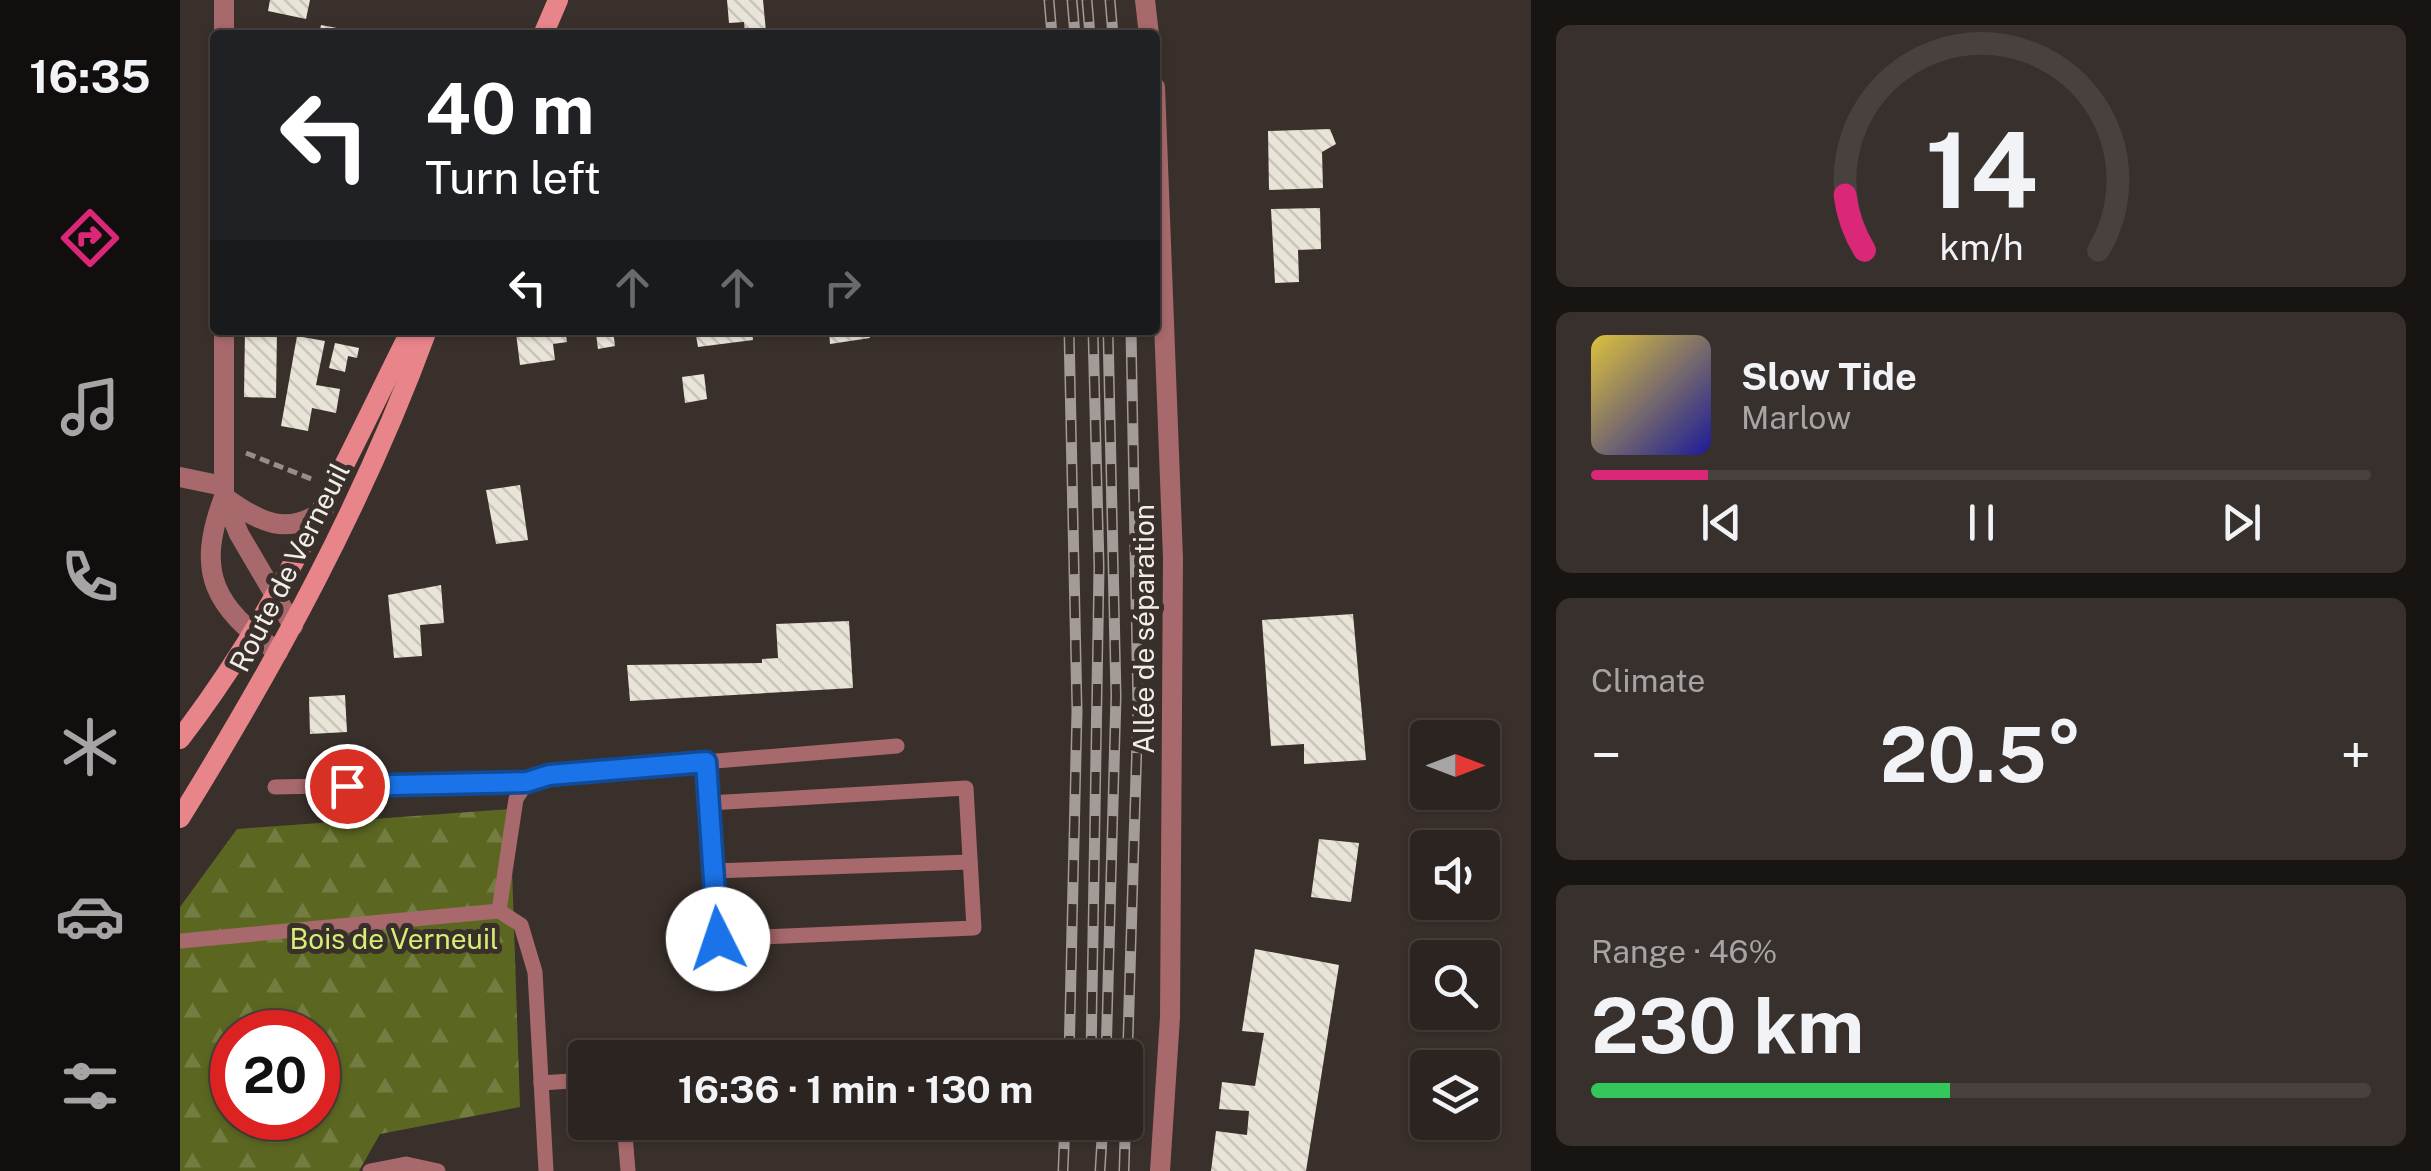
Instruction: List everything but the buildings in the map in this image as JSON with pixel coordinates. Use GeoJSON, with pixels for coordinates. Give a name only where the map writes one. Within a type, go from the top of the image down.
{"type":"FeatureCollection","features":[{"type":"Feature","properties":{"kind":"main road"},"geometry":{"type":"LineString","coordinates":[[545,30],[558,0]]}},
{"type":"Feature","properties":{"kind":"main road","name":"Route de Verneuil"},"geometry":{"type":"LineString","coordinates":[[180,738],[278,596],[409,335]]}},
{"type":"Feature","properties":{"kind":"main road","name":"Route de Verneuil"},"geometry":{"type":"LineString","coordinates":[[180,818],[293,626],[356,500],[425,335]]}},
{"type":"Feature","properties":{"kind":"street"},"geometry":{"type":"LineString","coordinates":[[224,0],[224,30]]}},
{"type":"Feature","properties":{"kind":"street"},"geometry":{"type":"LineString","coordinates":[[1146,0],[1149,30]]}},
{"type":"Feature","properties":{"kind":"street","name":"Allée de séparation"},"geometry":{"type":"LineString","coordinates":[[1160,226],[1172,558],[1170,1018],[1160,1171]]}},
{"type":"Feature","properties":{"kind":"street"},"geometry":{"type":"LineString","coordinates":[[224,335],[224,491],[214,523],[210,575],[218,596],[254,636],[278,652]]}},
{"type":"Feature","properties":{"kind":"street"},"geometry":{"type":"LineString","coordinates":[[180,477],[224,491],[266,524],[287,526],[324,510]]}},
{"type":"Feature","properties":{"kind":"street"},"geometry":{"type":"LineString","coordinates":[[224,491],[239,534],[293,626]]}},
{"type":"Feature","properties":{"kind":"lane"},"geometry":{"type":"LineString","coordinates":[[275,787],[527,782],[549,775],[898,746]]}},
{"type":"Feature","properties":{"kind":"lane"},"geometry":{"type":"LineString","coordinates":[[706,762],[718,939],[974,928],[966,788],[709,803]]}},
{"type":"Feature","properties":{"kind":"lane"},"geometry":{"type":"LineString","coordinates":[[500,911],[516,799],[527,782]]}},
{"type":"Feature","properties":{"kind":"lane"},"geometry":{"type":"LineString","coordinates":[[714,871],[970,862]]}},
{"type":"Feature","properties":{"kind":"lane"},"geometry":{"type":"LineString","coordinates":[[180,941],[500,911],[521,925],[529,942],[546,1171]]}},
{"type":"Feature","properties":{"kind":"lane"},"geometry":{"type":"LineString","coordinates":[[540,1082],[568,1081]]}},
{"type":"Feature","properties":{"kind":"lane"},"geometry":{"type":"LineString","coordinates":[[625,1140],[628,1171]]}},
{"type":"Feature","properties":{"kind":"lane"},"geometry":{"type":"LineString","coordinates":[[370,1171],[406,1164],[438,1171]]}},
{"type":"Feature","properties":{"kind":"path"},"geometry":{"type":"LineString","coordinates":[[238,451],[326,486]]}},
{"type":"Feature","properties":{"kind":"green space","name":"Bois de Verneuil"},"geometry":{"type":"Polygon","coordinates":[[[510,809],[520,1107],[380,1134],[359,1171],[180,1171],[180,907],[237,829],[510,809]]]}},
{"type":"Feature","properties":{"kind":"railway"},"geometry":{"type":"LineString","coordinates":[[1049,0],[1052,30]]}},
{"type":"Feature","properties":{"kind":"railway"},"geometry":{"type":"LineString","coordinates":[[1072,0],[1075,30]]}},
{"type":"Feature","properties":{"kind":"railway"},"geometry":{"type":"LineString","coordinates":[[1087,0],[1090,30]]}},
{"type":"Feature","properties":{"kind":"railway"},"geometry":{"type":"LineString","coordinates":[[1110,0],[1113,30]]}},
{"type":"Feature","properties":{"kind":"railway"},"geometry":{"type":"LineString","coordinates":[[1069,335],[1077,711],[1069,1040]]}},
{"type":"Feature","properties":{"kind":"railway"},"geometry":{"type":"LineString","coordinates":[[1091,1040],[1099,567],[1093,335]]}},
{"type":"Feature","properties":{"kind":"railway"},"geometry":{"type":"LineString","coordinates":[[1106,1040],[1116,696],[1108,335]]}},
{"type":"Feature","properties":{"kind":"railway"},"geometry":{"type":"LineString","coordinates":[[1124,1171],[1138,708],[1131,335]]}},
{"type":"Feature","properties":{"kind":"railway"},"geometry":{"type":"LineString","coordinates":[[1063,1171],[1064,1140]]}},
{"type":"Feature","properties":{"kind":"railway"},"geometry":{"type":"LineString","coordinates":[[1100,1171],[1102,1140]]}},
{"type":"Feature","properties":{"kind":"route"},"geometry":{"type":"LineString","coordinates":[[347,786],[527,782],[549,775],[706,762],[718,939]]}}]}
